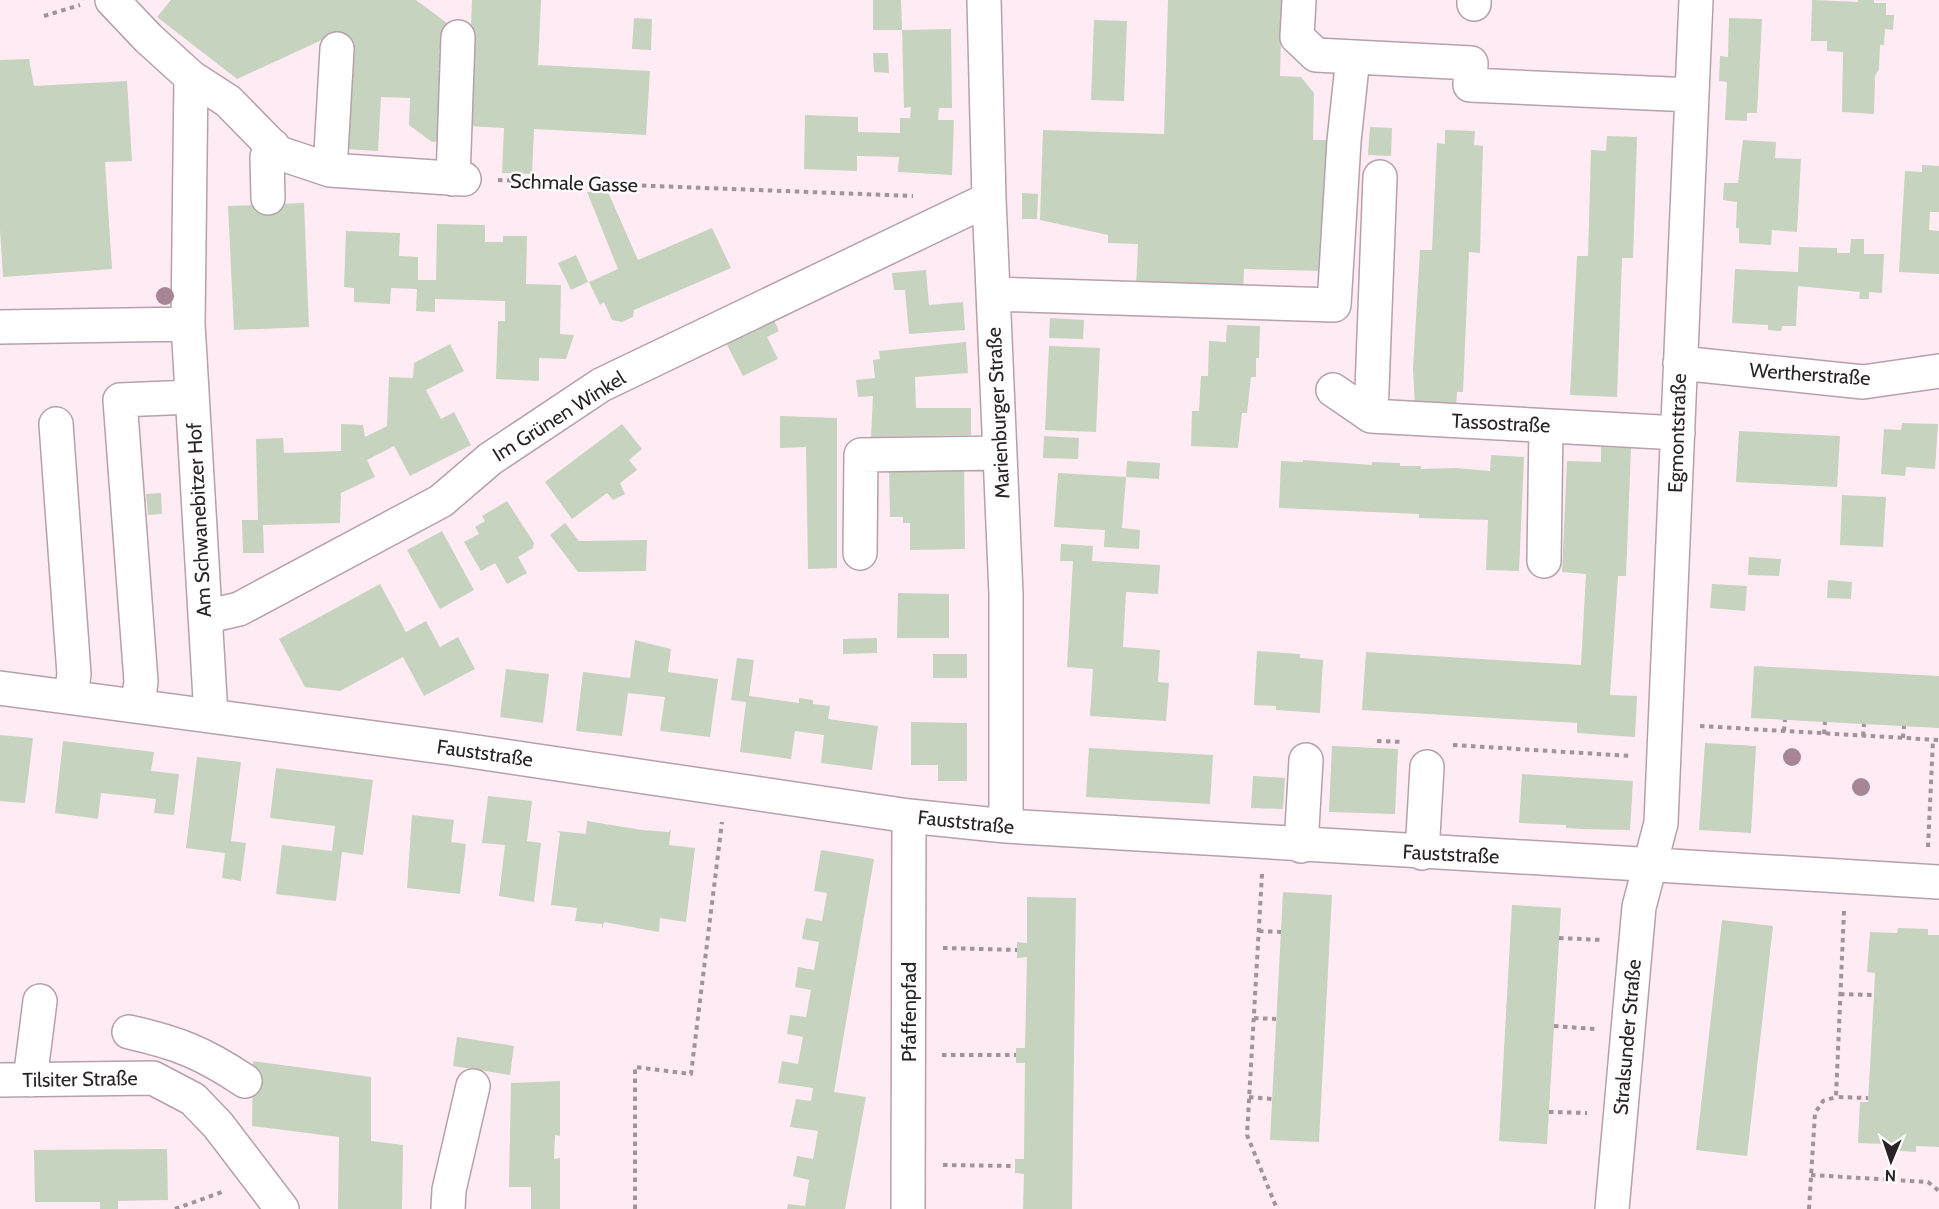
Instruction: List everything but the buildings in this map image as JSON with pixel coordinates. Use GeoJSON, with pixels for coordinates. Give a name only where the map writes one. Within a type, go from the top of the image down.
{"type":"FeatureCollection","features":[{"type":"Feature","properties":{"kind":"street","name":"Marienburger Straße"},"geometry":{"type":"LineString","coordinates":[[984,0],[989,199],[1006,594],[1006,826]]}},
{"type":"Feature","properties":{"kind":"street"},"geometry":{"type":"LineString","coordinates":[[1299,0],[1297,37],[1316,56],[1471,63],[1470,85],[1692,95]]}},
{"type":"Feature","properties":{"kind":"street","name":"Egmontstraße"},"geometry":{"type":"LineString","coordinates":[[1650,866],[1661,823],[1696,0]]}},
{"type":"Feature","properties":{"kind":"street"},"geometry":{"type":"LineString","coordinates":[[98,2],[191,77],[228,101],[279,153],[330,170],[458,179],[458,37]]}},
{"type":"Feature","properties":{"kind":"street"},"geometry":{"type":"LineString","coordinates":[[330,170],[337,49]]}},
{"type":"Feature","properties":{"kind":"street"},"geometry":{"type":"LineString","coordinates":[[994,305],[1334,305],[1344,141],[1353,57]]}},
{"type":"Feature","properties":{"kind":"street","name":"Am Schwanebitzer Hof"},"geometry":{"type":"LineString","coordinates":[[191,77],[188,324],[210,716]]}},
{"type":"Feature","properties":{"kind":"street"},"geometry":{"type":"LineString","coordinates":[[268,198],[267,157],[273,146]]}},
{"type":"Feature","properties":{"kind":"street"},"geometry":{"type":"LineString","coordinates":[[1371,416],[1380,177]]}},
{"type":"Feature","properties":{"kind":"street","name":"Im Grünen Winkel"},"geometry":{"type":"LineString","coordinates":[[205,617],[239,609],[441,501],[490,459],[601,385],[989,199]]}},
{"type":"Feature","properties":{"kind":"street"},"geometry":{"type":"LineString","coordinates":[[0,327],[188,324]]}},
{"type":"Feature","properties":{"kind":"street","name":"Wertherstraße"},"geometry":{"type":"LineString","coordinates":[[1680,363],[1863,382],[1939,371]]}},
{"type":"Feature","properties":{"kind":"street"},"geometry":{"type":"LineString","coordinates":[[1333,390],[1371,416]]}},
{"type":"Feature","properties":{"kind":"street"},"geometry":{"type":"LineString","coordinates":[[138,706],[141,681],[120,400],[192,397]]}},
{"type":"Feature","properties":{"kind":"street","name":"Tassostraße"},"geometry":{"type":"LineString","coordinates":[[1371,416],[1677,432]]}},
{"type":"Feature","properties":{"kind":"street"},"geometry":{"type":"LineString","coordinates":[[56,424],[74,674],[71,698]]}},
{"type":"Feature","properties":{"kind":"street"},"geometry":{"type":"LineString","coordinates":[[1544,561],[1546,426]]}},
{"type":"Feature","properties":{"kind":"street"},"geometry":{"type":"LineString","coordinates":[[860,553],[861,454],[1000,453]]}},
{"type":"Feature","properties":{"kind":"street","name":"Fauststraße"},"geometry":{"type":"LineString","coordinates":[[0,688],[450,748],[909,816],[1006,826],[1264,844],[1933,882]]}},
{"type":"Feature","properties":{"kind":"street"},"geometry":{"type":"LineString","coordinates":[[1422,853],[1429,752]]}},
{"type":"Feature","properties":{"kind":"street"},"geometry":{"type":"LineString","coordinates":[[1301,846],[1306,760]]}},
{"type":"Feature","properties":{"kind":"street","name":"Pfaffenpfad"},"geometry":{"type":"LineString","coordinates":[[908,1209],[909,816]]}},
{"type":"Feature","properties":{"kind":"street","name":"Stralsunder Straße"},"geometry":{"type":"LineString","coordinates":[[1612,1209],[1639,907],[1650,866]]}},
{"type":"Feature","properties":{"kind":"street"},"geometry":{"type":"LineString","coordinates":[[15,1080],[40,1001]]}},
{"type":"Feature","properties":{"kind":"street"},"geometry":{"type":"LineString","coordinates":[[120,1078],[130,1024],[207,1056],[245,1080]]}},
{"type":"Feature","properties":{"kind":"street","name":"Tilsiter Straße"},"geometry":{"type":"LineString","coordinates":[[15,1080],[153,1078],[193,1099],[218,1125],[282,1209]]}},
{"type":"Feature","properties":{"kind":"street"},"geometry":{"type":"LineString","coordinates":[[448,1209],[449,1190],[473,1086]]}},
{"type":"Feature","properties":{"kind":"path"},"geometry":{"type":"LineString","coordinates":[[44,16],[98,2]]}},
{"type":"Feature","properties":{"kind":"path","name":"Schmale Gasse"},"geometry":{"type":"LineString","coordinates":[[458,179],[918,196]]}},
{"type":"Feature","properties":{"kind":"path"},"geometry":{"type":"LineString","coordinates":[[1784,731],[1785,720]]}},
{"type":"Feature","properties":{"kind":"path"},"geometry":{"type":"LineString","coordinates":[[1824,734],[1825,722]]}},
{"type":"Feature","properties":{"kind":"path"},"geometry":{"type":"LineString","coordinates":[[1665,724],[1936,740],[1931,799],[1933,882]]}},
{"type":"Feature","properties":{"kind":"path"},"geometry":{"type":"LineString","coordinates":[[1863,736],[1864,724]]}},
{"type":"Feature","properties":{"kind":"path"},"geometry":{"type":"LineString","coordinates":[[1903,738],[1904,726]]}},
{"type":"Feature","properties":{"kind":"path"},"geometry":{"type":"LineString","coordinates":[[1377,741],[1429,752],[1664,758]]}},
{"type":"Feature","properties":{"kind":"path"},"geometry":{"type":"LineString","coordinates":[[635,1209],[635,1067],[691,1074],[726,788]]}},
{"type":"Feature","properties":{"kind":"path"},"geometry":{"type":"LineString","coordinates":[[1931,799],[1939,799]]}},
{"type":"Feature","properties":{"kind":"path"},"geometry":{"type":"LineString","coordinates":[[1264,844],[1247,1135],[1277,1209]]}},
{"type":"Feature","properties":{"kind":"path"},"geometry":{"type":"LineString","coordinates":[[1836,1097],[1845,877]]}},
{"type":"Feature","properties":{"kind":"path"},"geometry":{"type":"LineString","coordinates":[[1259,931],[1281,932]]}},
{"type":"Feature","properties":{"kind":"path"},"geometry":{"type":"LineString","coordinates":[[1559,938],[1636,941]]}},
{"type":"Feature","properties":{"kind":"path"},"geometry":{"type":"LineString","coordinates":[[909,947],[1017,950]]}},
{"type":"Feature","properties":{"kind":"path"},"geometry":{"type":"LineString","coordinates":[[1840,994],[1874,995]]}},
{"type":"Feature","properties":{"kind":"path"},"geometry":{"type":"LineString","coordinates":[[1254,1018],[1276,1019]]}},
{"type":"Feature","properties":{"kind":"path"},"geometry":{"type":"LineString","coordinates":[[909,1056],[1016,1055]]}},
{"type":"Feature","properties":{"kind":"path"},"geometry":{"type":"LineString","coordinates":[[1249,1096],[1272,1099]]}},
{"type":"Feature","properties":{"kind":"path"},"geometry":{"type":"LineString","coordinates":[[1809,1209],[1815,1113],[1823,1101],[1836,1097],[1868,1098]]}},
{"type":"Feature","properties":{"kind":"path"},"geometry":{"type":"LineString","coordinates":[[908,1165],[1015,1166]]}},
{"type":"Feature","properties":{"kind":"path"},"geometry":{"type":"LineString","coordinates":[[1811,1175],[1928,1182],[1939,1191]]}},
{"type":"Feature","properties":{"kind":"path"},"geometry":{"type":"LineString","coordinates":[[175,1209],[222,1191],[229,1200]]}}]}
